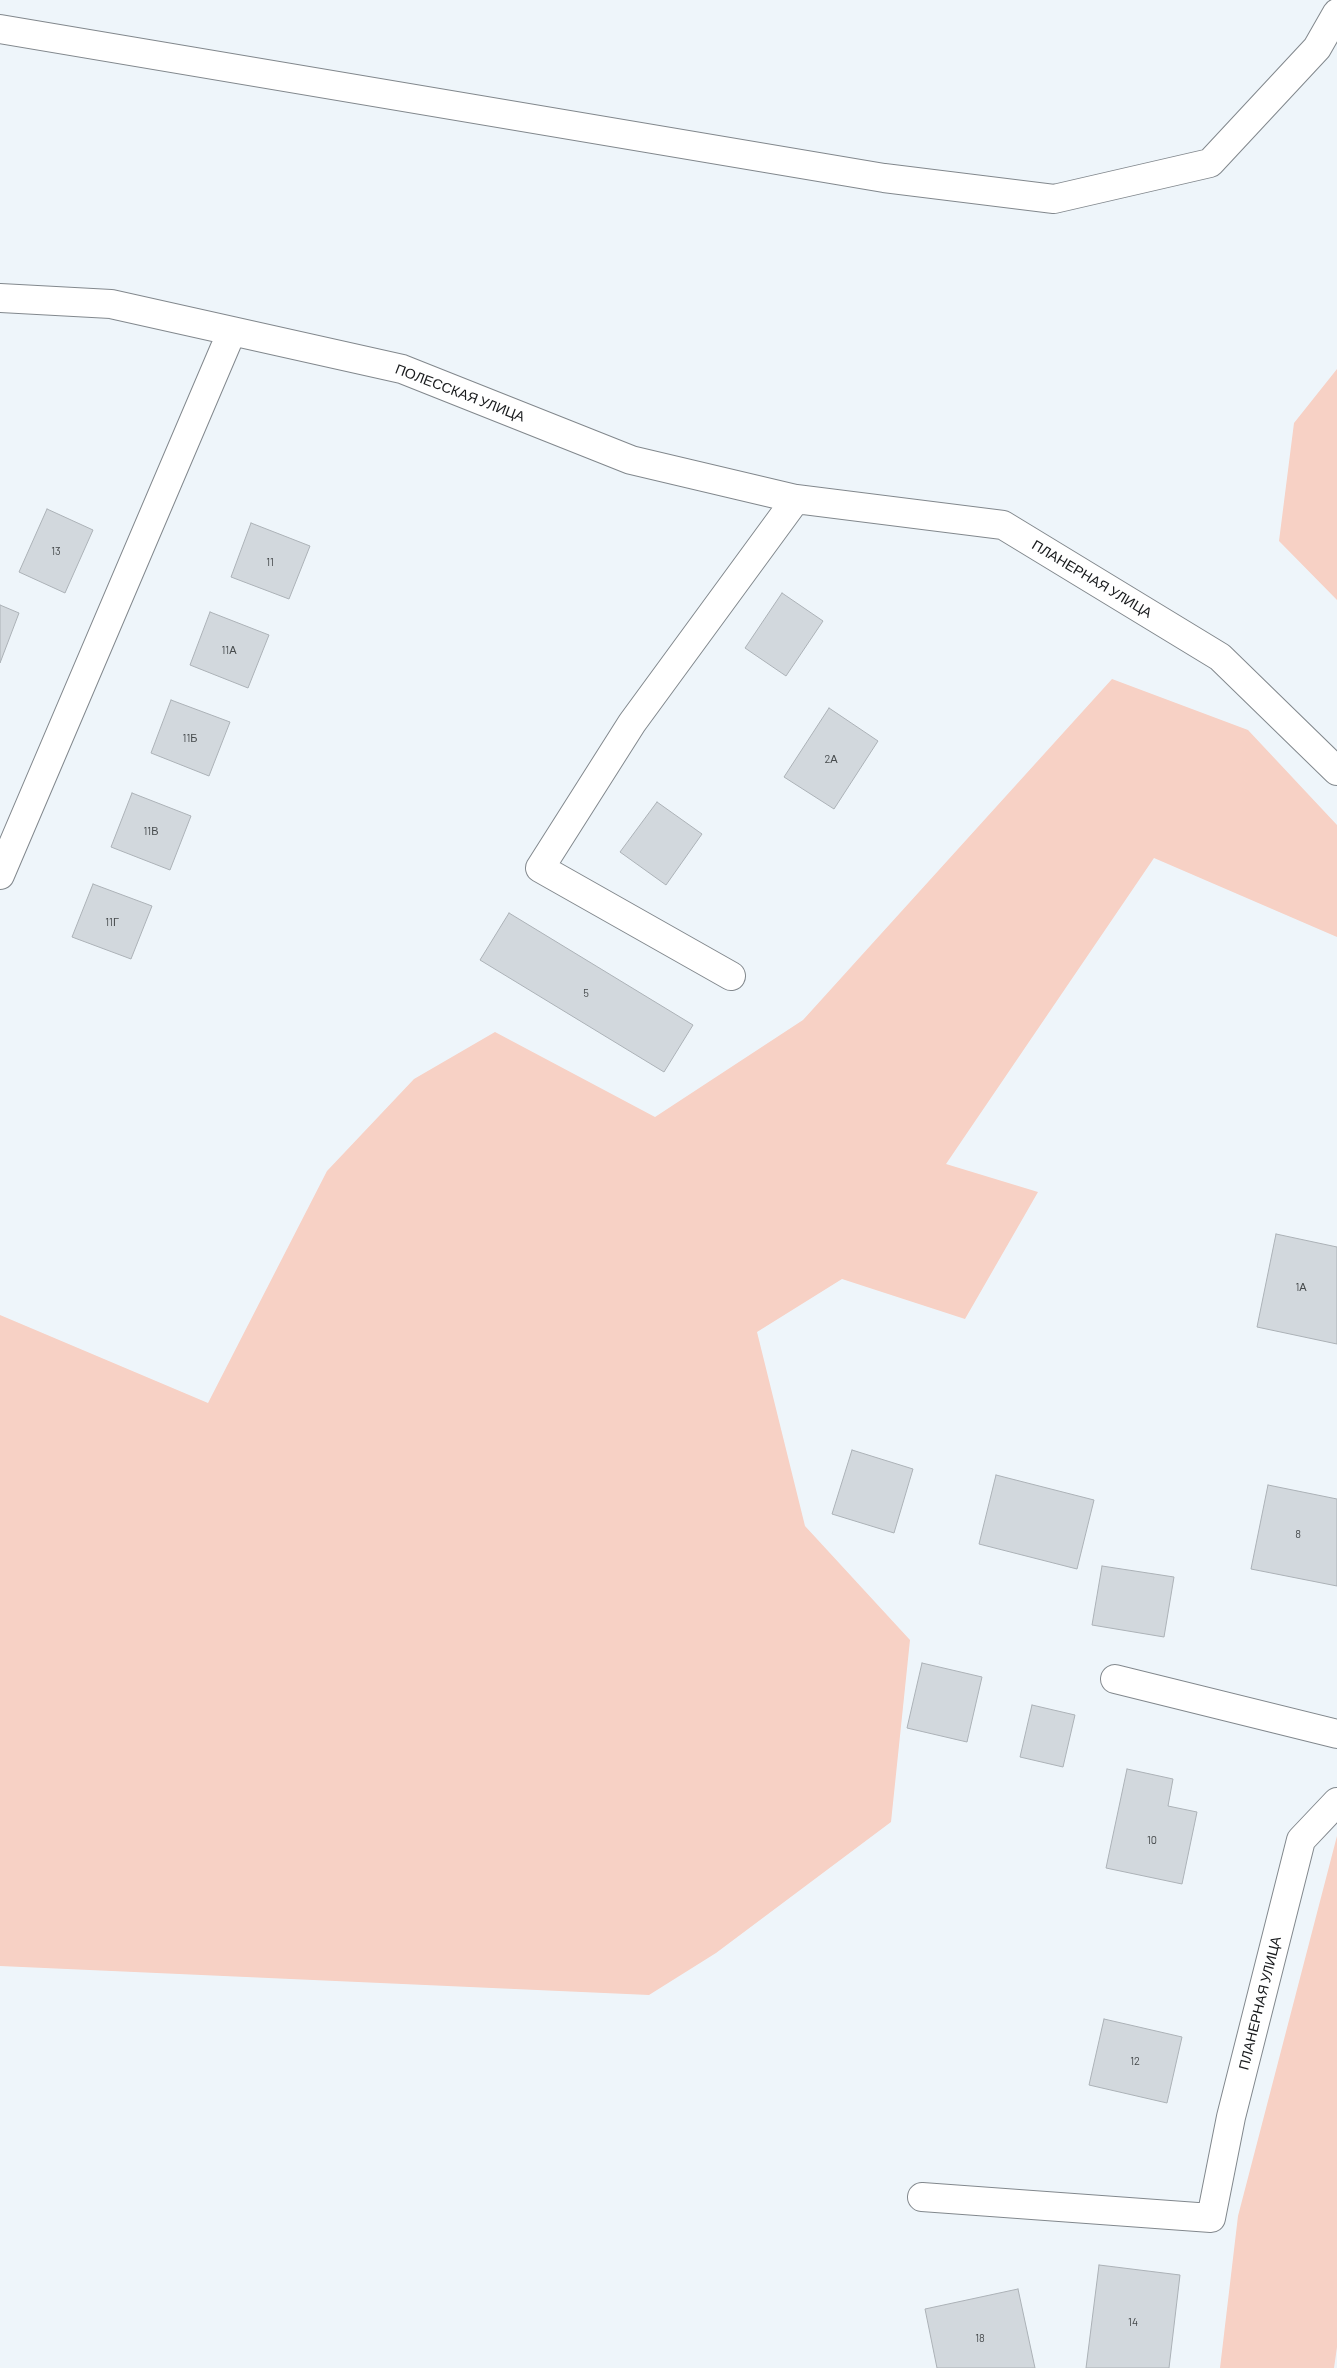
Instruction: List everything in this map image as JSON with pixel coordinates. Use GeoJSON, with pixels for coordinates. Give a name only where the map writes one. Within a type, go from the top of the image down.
{"type":"FeatureCollection","features":[{"type":"Feature","properties":{"kind":"street"},"geometry":{"type":"LineString","coordinates":[[0,29],[884,178],[1054,199],[1210,163],[1317,48],[1337,13]]}},
{"type":"Feature","properties":{"kind":"street","name":"ПОЛЕССКАЯ УЛИЦА"},"geometry":{"type":"LineString","coordinates":[[0,298],[111,304],[402,369],[631,460],[796,499]]}},
{"type":"Feature","properties":{"kind":"street"},"geometry":{"type":"LineString","coordinates":[[0,875],[232,331]]}},
{"type":"Feature","properties":{"kind":"street"},"geometry":{"type":"LineString","coordinates":[[731,976],[540,868],[632,723],[796,499]]}},
{"type":"Feature","properties":{"kind":"street","name":"ПЛАНЕРНАЯ УЛИЦА"},"geometry":{"type":"LineString","coordinates":[[796,499],[1003,525],[1220,657],[1337,771]]}},
{"type":"Feature","properties":{"kind":"street"},"geometry":{"type":"LineString","coordinates":[[1116,1679],[1337,1734]]}},
{"type":"Feature","properties":{"kind":"street","name":"ПЛАНЕРНАЯ УЛИЦА"},"geometry":{"type":"LineString","coordinates":[[922,2197],[1211,2218],[1231,2117],[1301,1840],[1337,1802]]}},
{"type":"Feature","properties":{"kind":"shaded area"},"geometry":{"type":"Polygon","coordinates":[[[1337,369],[1337,600],[1279,541],[1294,423],[1337,369]]]}},
{"type":"Feature","properties":{"kind":"shaded area"},"geometry":{"type":"Polygon","coordinates":[[[1112,679],[1248,730],[1337,825],[1337,937],[1154,858],[946,1164],[1038,1192],[965,1319],[842,1279],[757,1332],[805,1526],[910,1640],[891,1822],[716,1953],[649,1995],[0,1966],[0,1315],[208,1403],[327,1171],[414,1079],[495,1032],[655,1117],[803,1020],[1112,679]]]}},
{"type":"Feature","properties":{"kind":"shaded area"},"geometry":{"type":"Polygon","coordinates":[[[1337,1836],[1337,2347],[1334,2368],[1220,2368],[1238,2216],[1337,1836]]]}},
{"type":"Feature","properties":{"kind":"building"},"geometry":{"type":"Polygon","coordinates":[[[47,509],[93,530],[65,593],[19,572],[47,509]]]}},
{"type":"Feature","properties":{"kind":"building"},"geometry":{"type":"Polygon","coordinates":[[[251,523],[310,546],[289,599],[231,577],[251,523]]]}},
{"type":"Feature","properties":{"kind":"building"},"geometry":{"type":"Polygon","coordinates":[[[782,593],[823,621],[786,676],[745,648],[782,593]]]}},
{"type":"Feature","properties":{"kind":"building"},"geometry":{"type":"Polygon","coordinates":[[[0,605],[19,613],[0,663],[0,605]]]}},
{"type":"Feature","properties":{"kind":"building"},"geometry":{"type":"Polygon","coordinates":[[[210,612],[269,635],[248,688],[190,665],[210,612]]]}},
{"type":"Feature","properties":{"kind":"building"},"geometry":{"type":"Polygon","coordinates":[[[171,700],[230,722],[209,776],[151,753],[171,700]]]}},
{"type":"Feature","properties":{"kind":"building"},"geometry":{"type":"Polygon","coordinates":[[[829,708],[878,741],[834,809],[784,777],[829,708]]]}},
{"type":"Feature","properties":{"kind":"building"},"geometry":{"type":"Polygon","coordinates":[[[132,793],[191,816],[170,870],[111,847],[132,793]]]}},
{"type":"Feature","properties":{"kind":"building"},"geometry":{"type":"Polygon","coordinates":[[[657,802],[702,834],[666,885],[620,852],[657,802]]]}},
{"type":"Feature","properties":{"kind":"building"},"geometry":{"type":"Polygon","coordinates":[[[93,884],[152,906],[131,959],[72,937],[93,884]]]}},
{"type":"Feature","properties":{"kind":"building"},"geometry":{"type":"Polygon","coordinates":[[[509,913],[693,1025],[664,1072],[480,960],[509,913]]]}},
{"type":"Feature","properties":{"kind":"building"},"geometry":{"type":"Polygon","coordinates":[[[1276,1234],[1337,1247],[1337,1344],[1257,1327],[1276,1234]]]}},
{"type":"Feature","properties":{"kind":"building"},"geometry":{"type":"Polygon","coordinates":[[[852,1450],[913,1469],[894,1533],[832,1514],[852,1450]]]}},
{"type":"Feature","properties":{"kind":"building"},"geometry":{"type":"Polygon","coordinates":[[[996,1475],[1094,1500],[1077,1569],[979,1544],[996,1475]]]}},
{"type":"Feature","properties":{"kind":"building"},"geometry":{"type":"Polygon","coordinates":[[[1268,1485],[1337,1499],[1337,1586],[1251,1569],[1268,1485]]]}},
{"type":"Feature","properties":{"kind":"building"},"geometry":{"type":"Polygon","coordinates":[[[1102,1566],[1174,1577],[1164,1637],[1092,1625],[1102,1566]]]}},
{"type":"Feature","properties":{"kind":"building"},"geometry":{"type":"Polygon","coordinates":[[[922,1663],[982,1677],[967,1742],[907,1728],[922,1663]]]}},
{"type":"Feature","properties":{"kind":"building"},"geometry":{"type":"Polygon","coordinates":[[[1032,1705],[1075,1715],[1063,1767],[1020,1757],[1032,1705]]]}},
{"type":"Feature","properties":{"kind":"building"},"geometry":{"type":"Polygon","coordinates":[[[1127,1769],[1173,1779],[1168,1806],[1197,1812],[1182,1884],[1106,1868],[1127,1769]]]}},
{"type":"Feature","properties":{"kind":"building"},"geometry":{"type":"Polygon","coordinates":[[[1104,2019],[1182,2037],[1167,2103],[1089,2085],[1104,2019]]]}},
{"type":"Feature","properties":{"kind":"building"},"geometry":{"type":"Polygon","coordinates":[[[1099,2265],[1180,2275],[1169,2368],[1086,2368],[1099,2265]]]}},
{"type":"Feature","properties":{"kind":"building"},"geometry":{"type":"Polygon","coordinates":[[[1018,2289],[1035,2368],[937,2368],[925,2309],[1018,2289]]]}}]}
